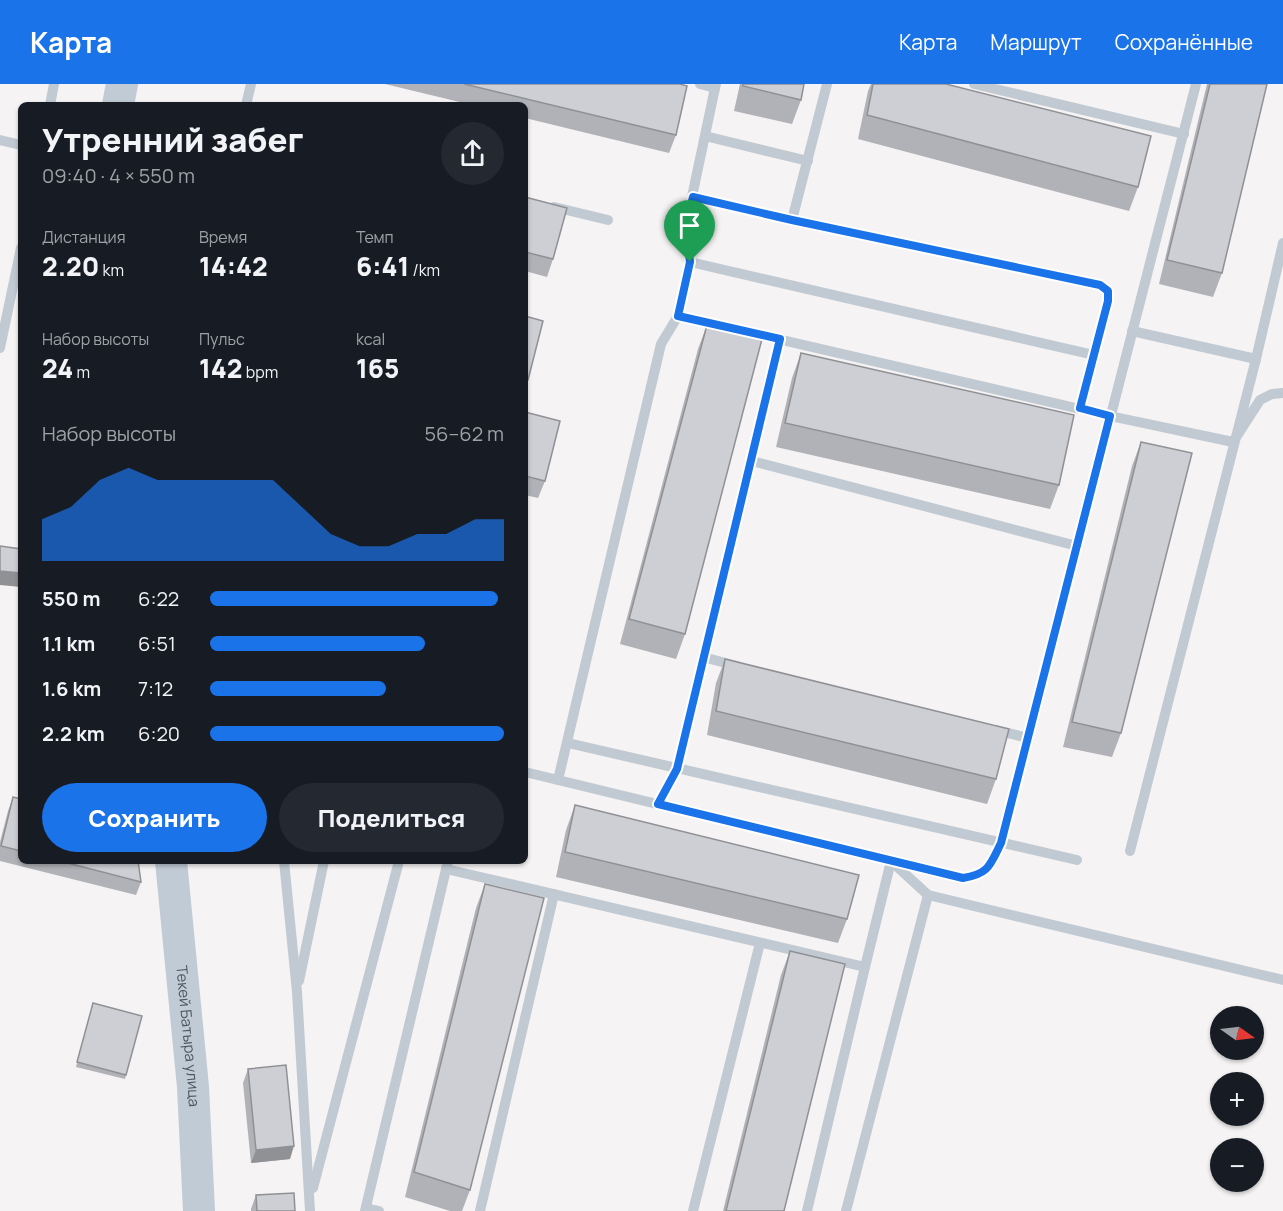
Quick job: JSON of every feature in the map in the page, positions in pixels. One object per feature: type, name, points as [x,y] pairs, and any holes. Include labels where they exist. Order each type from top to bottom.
[{"type":"street","name":"Текей Батыра улица","points":[[171,864],[193,1087],[199,1211]]},
{"type":"lane","points":[[51,102],[54,84]]},
{"type":"lane","points":[[247,102],[251,84]]},
{"type":"lane","points":[[558,780],[662,344],[678,316],[690,262],[686,225],[715,86],[700,84]]},
{"type":"lane","points":[[792,220],[827,84]]},
{"type":"lane","points":[[974,84],[1184,134]]},
{"type":"lane","points":[[528,773],[963,878],[978,876],[990,866],[1001,843],[1196,84]]},
{"type":"lane","points":[[705,136],[808,160]]},
{"type":"lane","points":[[0,140],[18,144]]},
{"type":"lane","points":[[693,197],[1100,285],[1108,291],[1108,301],[1080,408]]},
{"type":"lane","points":[[546,205],[608,220]]},
{"type":"lane","points":[[1130,851],[1233,441],[1256,359],[1283,243]]},
{"type":"lane","points":[[0,348],[18,262]]},
{"type":"lane","points":[[690,262],[1094,355]]},
{"type":"lane","points":[[678,316],[1110,416],[1233,441]]},
{"type":"lane","points":[[1132,331],[1256,359]]},
{"type":"lane","points":[[658,804],[677,769],[780,339]]},
{"type":"lane","points":[[1233,441],[1260,400],[1272,394],[1283,393]]},
{"type":"lane","points":[[752,461],[1077,546]]},
{"type":"lane","points":[[703,657],[750,669]]},
{"type":"lane","points":[[982,727],[1028,738]]},
{"type":"lane","points":[[568,743],[1077,860]]},
{"type":"lane","points":[[891,861],[928,894],[1283,980]]},
{"type":"lane","points":[[807,1211],[891,861]]},
{"type":"lane","points":[[284,864],[297,992],[310,1211]]},
{"type":"lane","points":[[297,992],[323,864]]},
{"type":"lane","points":[[310,1198],[398,864]]},
{"type":"lane","points":[[379,1211],[365,1209],[447,865],[554,894],[865,967]]},
{"type":"lane","points":[[480,1211],[554,894]]},
{"type":"lane","points":[[846,1211],[928,894]]},
{"type":"lane","points":[[693,1211],[760,943]]},
{"type":"building","points":[[464,84],[680,84],[687,86],[676,135]]},
{"type":"building","points":[[743,84],[804,84],[801,100],[743,86]]},
{"type":"building","points":[[873,84],[946,84],[1151,136],[1138,187],[867,115]]},
{"type":"building","points":[[1210,84],[1267,84],[1222,273],[1167,260]]},
{"type":"building","points":[[528,198],[567,208],[553,259],[528,253]]},
{"type":"building","points":[[528,317],[543,321],[528,380]]},
{"type":"building","points":[[707,325],[762,339],[685,634],[629,619]]},
{"type":"building","points":[[801,353],[1074,415],[1059,485],[785,423]]},
{"type":"building","points":[[528,413],[560,421],[545,481],[528,477]]},
{"type":"building","points":[[1141,442],[1192,453],[1121,733],[1072,722]]},
{"type":"building","points":[[0,546],[18,549],[18,573],[0,571]]},
{"type":"building","points":[[725,659],[1009,729],[996,779],[716,711]]},
{"type":"building","points":[[13,797],[18,798],[18,850],[1,846]]},
{"type":"building","points":[[575,805],[859,875],[847,919],[565,852]]},
{"type":"building","points":[[72,864],[138,864],[141,882]]},
{"type":"building","points":[[485,884],[544,898],[470,1190],[414,1172]]},
{"type":"building","points":[[790,951],[845,964],[784,1211],[726,1211]]},
{"type":"building","points":[[93,1003],[142,1016],[126,1075],[77,1062]]},
{"type":"building","points":[[286,1065],[294,1146],[256,1150],[248,1069]]},
{"type":"building","points":[[294,1193],[295,1211],[257,1211],[256,1195]]},
{"type":"route","points":[[693,197],[1100,285],[1108,291],[1108,301],[1080,408],[1110,416],[1001,843],[990,866],[978,876],[963,878],[658,804],[677,769],[780,339],[678,316],[690,262],[686,225],[693,197]]}]
